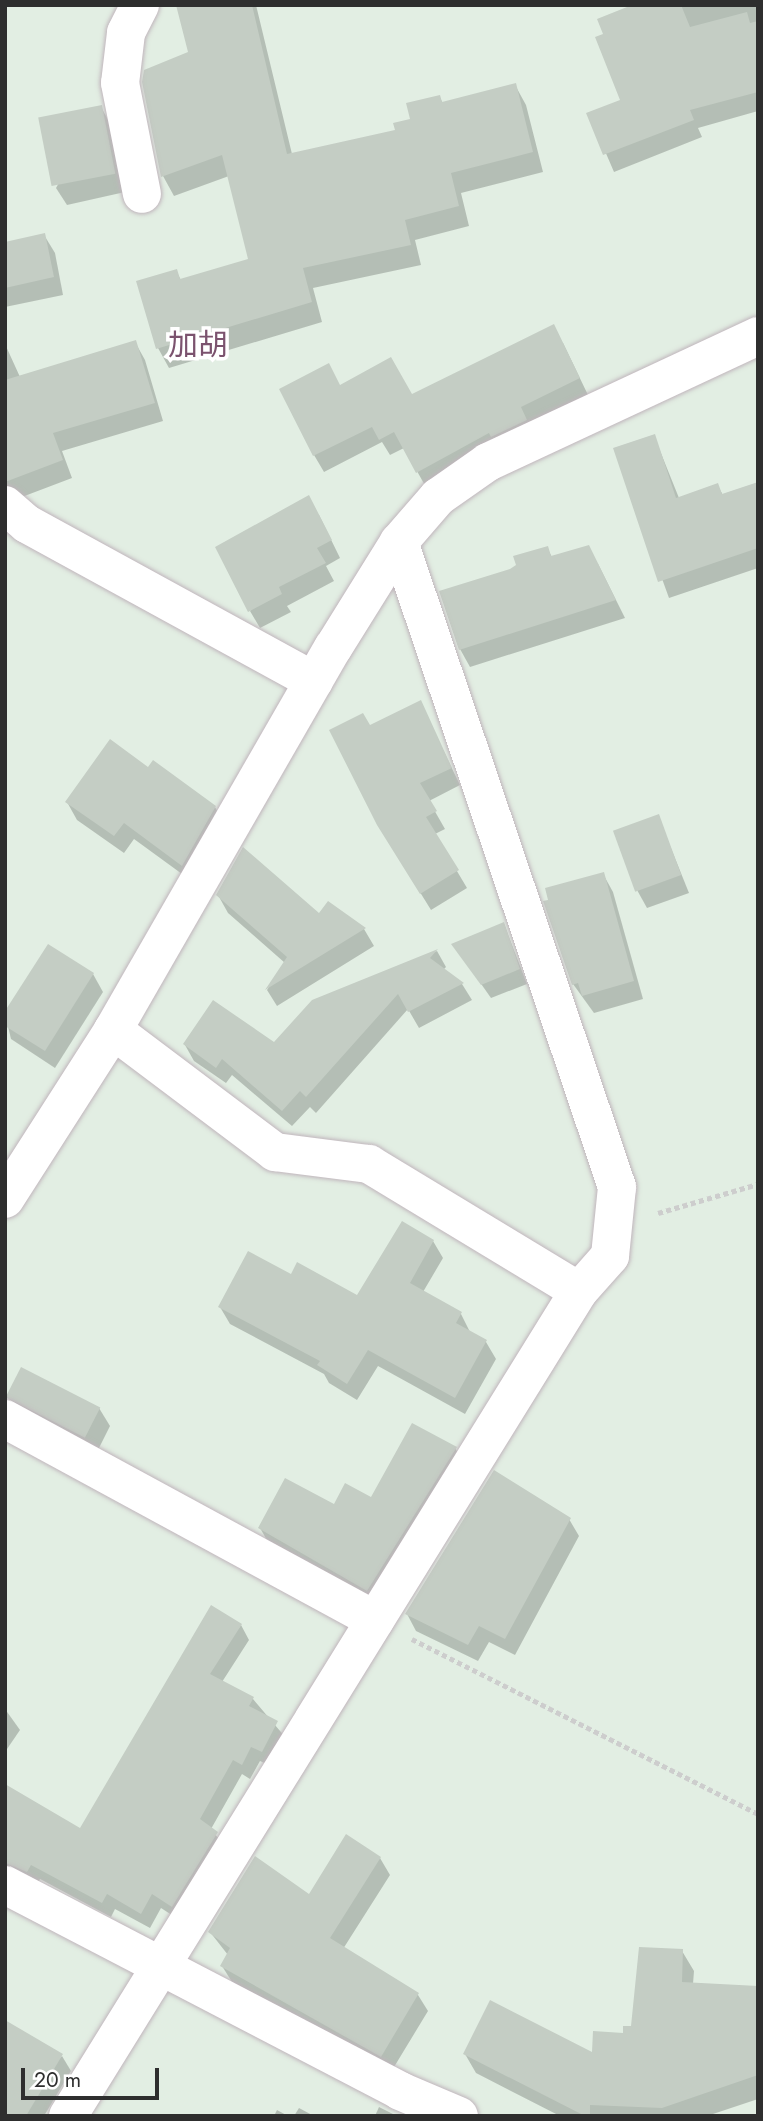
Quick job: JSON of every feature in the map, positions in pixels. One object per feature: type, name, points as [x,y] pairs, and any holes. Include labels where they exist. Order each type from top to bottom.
[{"type":"street","points":[[140,5],[127,33],[120,83],[142,194]]},
{"type":"street","points":[[5,1199],[113,1030],[314,681],[399,542],[438,497],[488,462],[758,336]]},
{"type":"street","points":[[5,505],[27,524],[314,681]]},
{"type":"street","points":[[68,2116],[157,1965],[579,1291],[610,1256],[617,1187],[399,542]]},
{"type":"street","points":[[113,1030],[275,1152],[369,1164],[579,1291]]},
{"type":"street","points":[[5,1419],[375,1620]]},
{"type":"street","points":[[5,1885],[400,2091],[459,2116]]},
{"type":"path","points":[[614,1226],[758,1184]]},
{"type":"path","points":[[375,1620],[758,1814]]},
{"type":"building","points":[[176,5],[252,5],[287,154],[395,130],[393,123],[410,119],[406,103],[440,95],[442,102],[516,83],[533,152],[451,173],[459,206],[405,220],[411,245],[303,268],[312,302],[156,349],[136,281],[177,269],[180,279],[248,259],[222,155],[161,177],[142,82],[144,70],[188,52]]},
{"type":"building","points":[[632,5],[681,5],[690,27],[747,12],[750,23],[758,21],[758,92],[690,110],[694,120],[603,155],[586,113],[620,100],[595,37],[603,34],[597,19]]},
{"type":"building","points":[[102,105],[115,174],[52,186],[38,117]]},
{"type":"building","points":[[45,233],[54,277],[5,288],[5,242]]},
{"type":"building","points":[[554,324],[580,378],[521,407],[527,420],[491,437],[489,433],[416,473],[394,432],[379,440],[372,427],[313,456],[279,389],[329,363],[340,385],[391,357],[412,394]]},
{"type":"building","points":[[136,340],[155,403],[53,433],[63,460],[5,482],[5,380]]},
{"type":"building","points":[[655,434],[676,498],[718,483],[722,494],[758,482],[758,548],[658,582],[613,448]]},
{"type":"building","points":[[309,495],[332,540],[317,548],[326,563],[279,587],[282,594],[248,612],[215,547]]},
{"type":"building","points":[[589,545],[616,600],[459,650],[439,591],[510,569],[516,565],[513,556],[548,546],[551,556]]},
{"type":"building","points":[[421,700],[452,768],[420,783],[437,811],[426,817],[459,870],[420,894],[377,825],[329,730],[363,713],[370,725]]},
{"type":"building","points":[[110,739],[148,767],[153,760],[216,806],[182,866],[124,823],[114,836],[65,802]]},
{"type":"building","points":[[659,814],[681,875],[635,892],[613,831]]},
{"type":"building","points":[[243,847],[319,913],[328,901],[366,928],[265,990],[287,957],[216,895]]},
{"type":"building","points":[[604,872],[634,981],[582,996],[578,983],[572,985],[543,901],[548,900],[545,888]]},
{"type":"building","points":[[504,922],[520,969],[481,985],[451,944]]},
{"type":"building","points":[[48,944],[94,973],[45,1051],[5,1026],[5,1011]]},
{"type":"building","points":[[438,949],[430,958],[464,983],[408,1012],[398,994],[306,1097],[300,1091],[282,1111],[222,1059],[216,1068],[183,1044],[213,1000],[274,1042],[312,1000]]},
{"type":"building","points":[[402,1221],[434,1240],[410,1283],[462,1312],[456,1323],[487,1340],[455,1398],[368,1350],[347,1384],[317,1365],[320,1361],[218,1307],[248,1251],[291,1274],[297,1262],[357,1295]]},
{"type":"building","points":[[21,1367],[100,1407],[85,1438],[6,1397]]},
{"type":"building","points":[[412,1423],[457,1447],[367,1591],[258,1528],[285,1478],[334,1504],[345,1483],[371,1497]]},
{"type":"building","points":[[494,1470],[571,1518],[505,1639],[479,1626],[468,1645],[405,1614]]},
{"type":"building","points":[[211,1605],[242,1624],[210,1674],[254,1697],[249,1706],[278,1721],[262,1752],[251,1747],[242,1765],[233,1760],[200,1819],[218,1832],[172,1907],[152,1894],[141,1914],[107,1894],[102,1903],[31,1865],[27,1872],[5,1863],[5,1784],[80,1828]]},
{"type":"building","points":[[346,1834],[381,1857],[330,1938],[419,1993],[381,2057],[220,1966],[230,1948],[208,1932],[255,1856],[309,1894]]},
{"type":"building","points":[[639,1947],[683,1949],[682,1982],[758,1986],[758,2075],[662,2108],[590,2105],[590,2116],[585,2116],[463,2054],[490,2000],[592,2052],[593,2031],[623,2033],[623,2026],[631,2026]]},
{"type":"building","points":[[5,2020],[63,2054],[26,2116],[5,2116]]},
{"type":"district","name":"加胡","points":[[198,345]]}]
